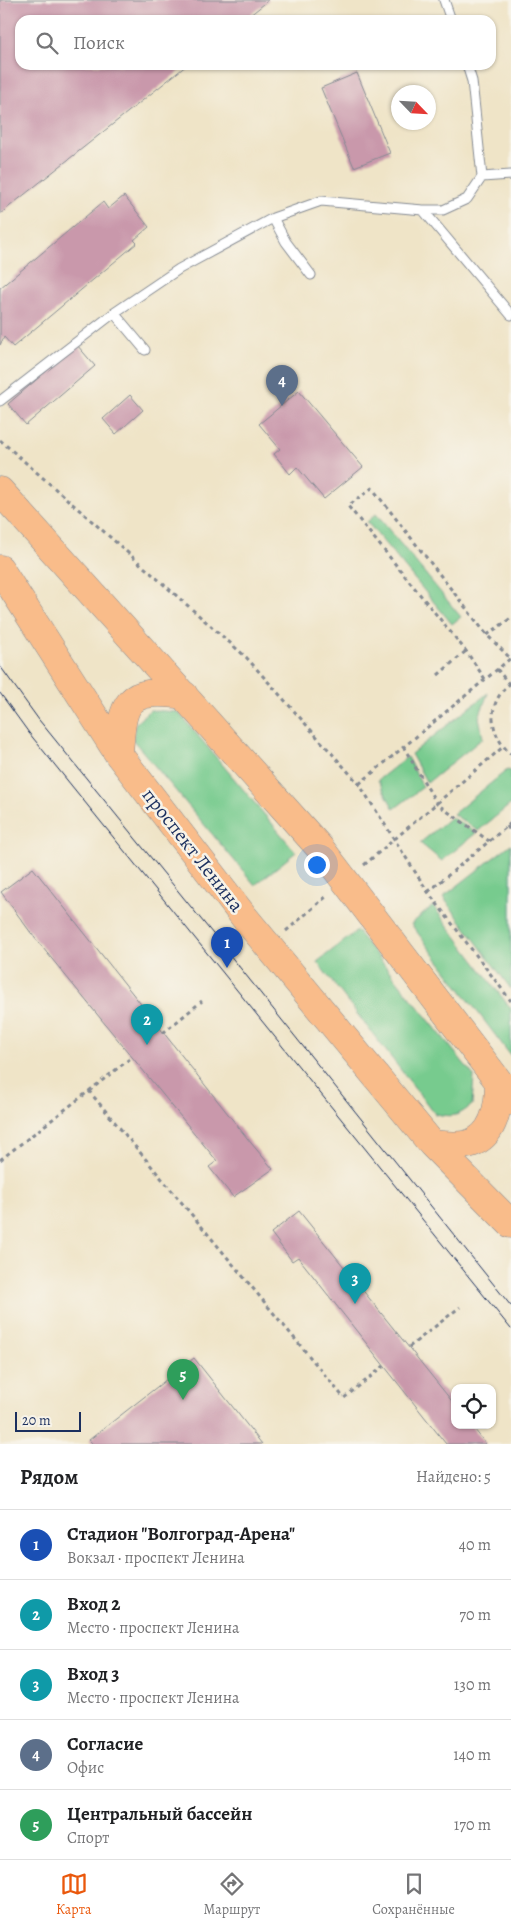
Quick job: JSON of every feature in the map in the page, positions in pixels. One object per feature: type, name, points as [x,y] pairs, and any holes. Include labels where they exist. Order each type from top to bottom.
[{"type":"main road","points":[[0,492],[320,848],[505,1092],[499,1101],[494,1122],[483,1136],[468,1144],[432,1144]]},
{"type":"main road","name":"проспект Ленина","points":[[0,570],[119,756],[268,946],[432,1144],[511,1224]]},
{"type":"main road","points":[[119,756],[120,727],[125,708],[134,697],[150,692],[184,695]]},
{"type":"lane","points":[[444,0],[449,15]]},
{"type":"lane","points":[[0,401],[114,313],[179,269],[273,218],[321,201],[443,210],[467,199],[482,177],[472,81],[469,70]]},
{"type":"lane","points":[[482,177],[511,175]]},
{"type":"lane","points":[[423,210],[511,315]]},
{"type":"lane","points":[[273,218],[286,242],[311,275]]},
{"type":"lane","points":[[114,313],[145,350]]},
{"type":"path","points":[[0,440],[246,657],[360,784],[428,892],[511,1001]]},
{"type":"path","points":[[360,784],[403,746],[485,679],[510,658],[486,635],[372,488],[348,506],[466,652],[485,679]]},
{"type":"path","points":[[486,635],[511,618]]},
{"type":"path","points":[[438,675],[466,652]]},
{"type":"path","points":[[497,669],[510,683],[498,697],[492,715],[494,732],[503,748],[511,754]]},
{"type":"path","points":[[403,746],[437,804],[489,842]]},
{"type":"path","points":[[268,946],[503,748]]},
{"type":"path","points":[[428,892],[511,823]]},
{"type":"path","points":[[507,826],[511,832]]},
{"type":"path","points":[[163,1032],[202,1001]]},
{"type":"path","points":[[0,1160],[132,1057]]},
{"type":"path","points":[[89,1091],[344,1398],[384,1366]]},
{"type":"path","points":[[409,1347],[460,1307]]},
{"type":"green space","points":[[376,514],[461,617],[452,624],[367,522]]},
{"type":"green space","points":[[488,693],[479,717],[483,738],[427,783],[411,754]]},
{"type":"green space","points":[[150,710],[178,712],[296,852],[255,885],[133,740],[135,724]]},
{"type":"green space","points":[[407,757],[423,787],[394,809],[378,780]]},
{"type":"green space","points":[[507,770],[511,771],[511,804],[478,831],[453,814]]},
{"type":"green space","points":[[451,817],[476,833],[442,861],[420,843]]},
{"type":"green space","points":[[511,844],[511,989],[443,897]]},
{"type":"green space","points":[[433,906],[511,1009],[511,1056],[411,924]]},
{"type":"green space","points":[[357,931],[474,1076],[472,1105],[462,1112],[451,1116],[435,1114],[317,962]]},
{"type":"building","points":[[0,0],[269,0],[250,15],[15,15],[15,70],[181,70],[0,214]]},
{"type":"building","points":[[357,73],[390,153],[354,167],[321,88]]},
{"type":"building","points":[[124,196],[149,227],[134,240],[137,243],[13,347],[4,337],[0,345],[0,288],[103,202],[108,209]]},
{"type":"building","points":[[77,345],[95,366],[26,425],[8,404]]},
{"type":"building","points":[[299,391],[363,467],[324,499],[297,467],[290,474],[274,454],[280,449],[259,424]]},
{"type":"building","points":[[130,395],[143,410],[116,434],[103,419]]},
{"type":"building","points":[[33,868],[273,1169],[233,1197],[209,1167],[217,1161],[34,937],[1,892]]},
{"type":"building","points":[[299,1211],[451,1400],[451,1429],[474,1429],[486,1444],[446,1444],[298,1257],[292,1261],[271,1233]]},
{"type":"building","points":[[194,1358],[262,1444],[93,1444],[89,1440]]},
{"type":"tram line","points":[[0,666],[39,720],[511,1306]]},
{"type":"tram line","points":[[0,693],[29,733],[511,1329]]},
{"type":"place","name":"Согласие","points":[[282,406]]},
{"type":"place","name":"Стадион \"Волгоград-Арена\"","points":[[227,968]]},
{"type":"place","name":"Вход 2","points":[[147,1045]]},
{"type":"place","name":"Вход 3","points":[[355,1304]]},
{"type":"place","name":"Центральный бассейн","points":[[183,1400]]}]
